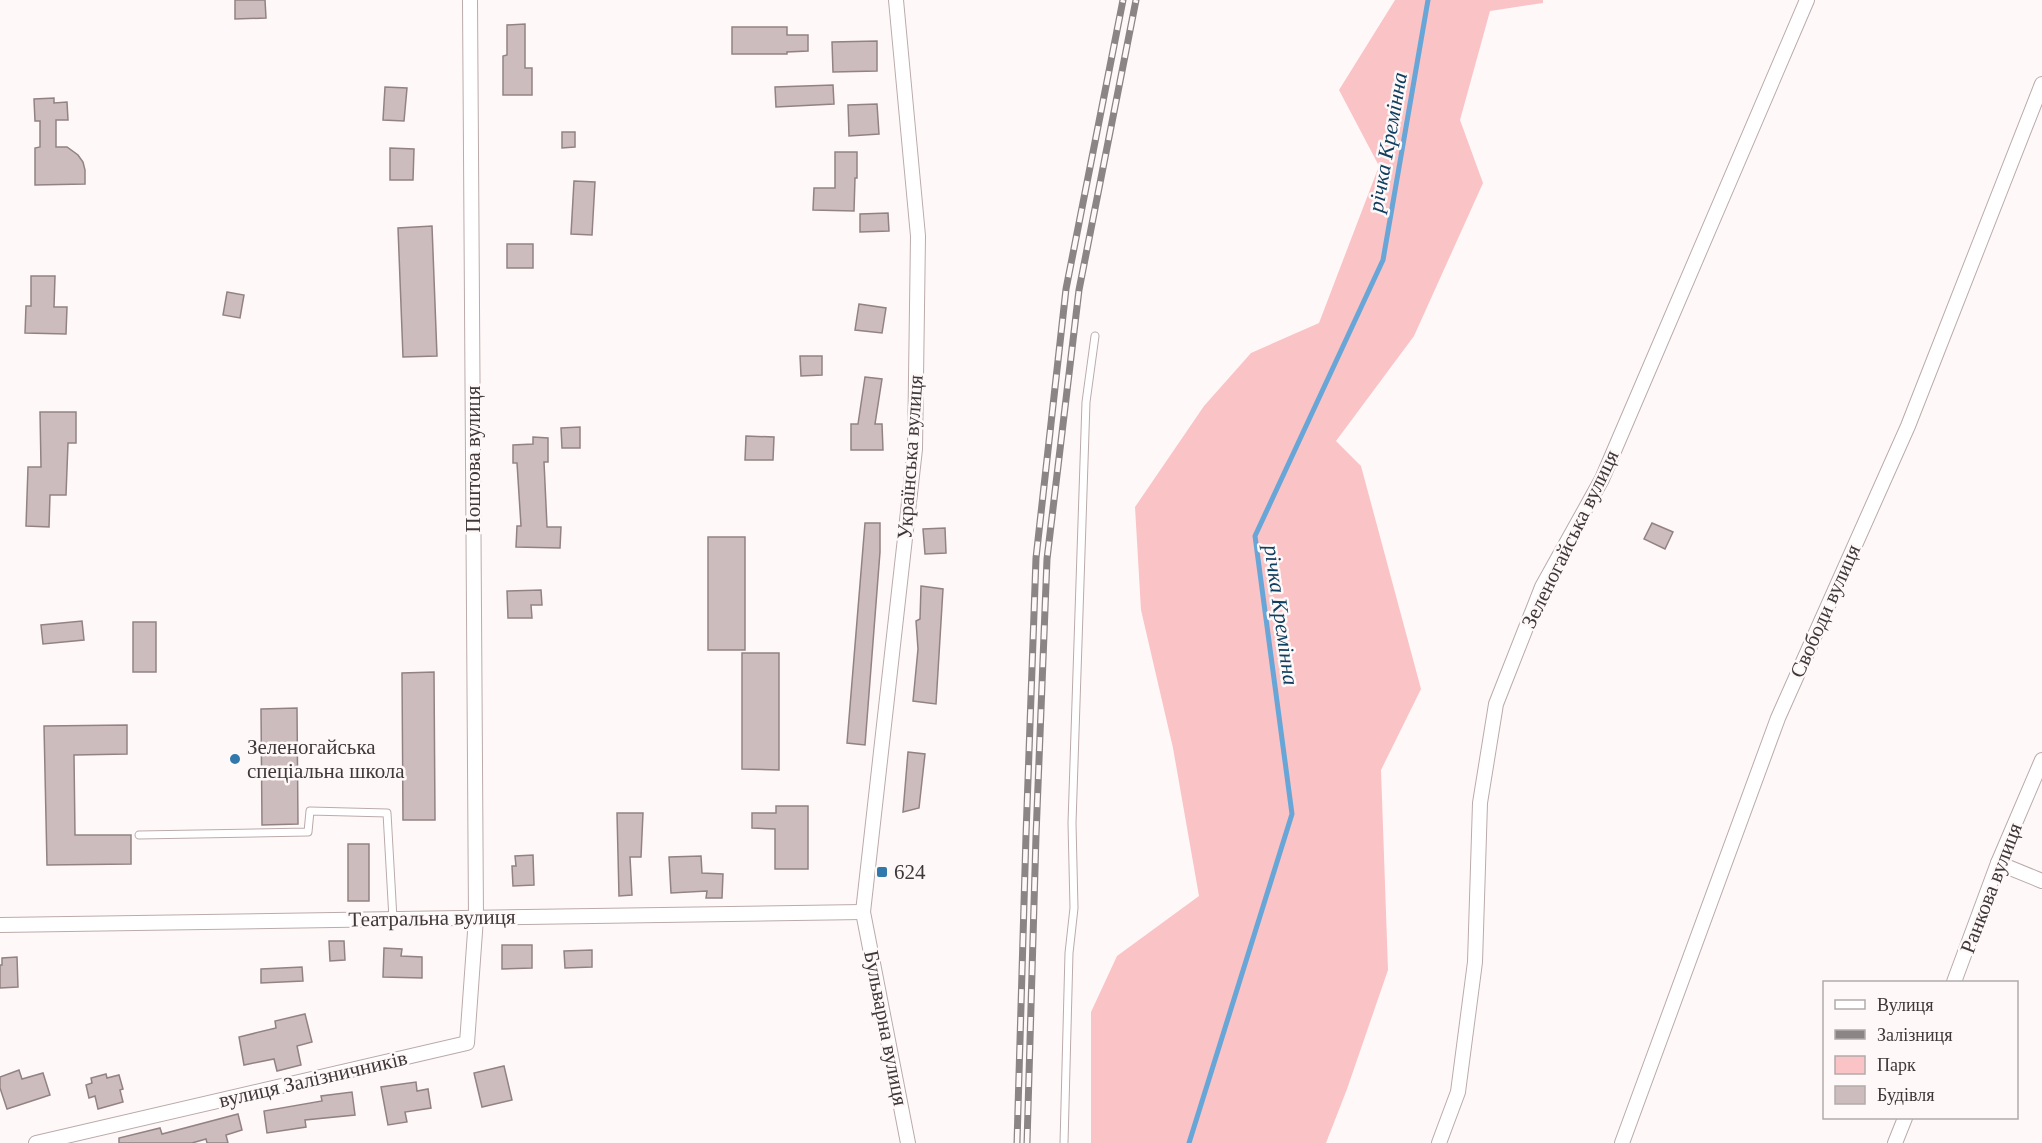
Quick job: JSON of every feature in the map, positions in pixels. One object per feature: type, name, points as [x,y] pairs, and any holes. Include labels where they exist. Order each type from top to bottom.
[{"type":"street","name":"Поштова вулиця","points":[[470,0],[476,918]]},
{"type":"street","name":"Українська вулиця","points":[[863,912],[915,449],[918,236],[896,0]]},
{"type":"street","name":"Зеленогайська вулиця","points":[[1439,1143],[1458,1092],[1473,974],[1480,803],[1496,704],[1542,587],[1602,479],[1807,0]]},
{"type":"street","name":"Свободи вулиця","points":[[1622,1143],[1778,718],[1908,426],[2042,84]]},
{"type":"street","name":"Ранкова вулиця","points":[[1954,981],[1998,863],[2042,760]]},
{"type":"street","points":[[1998,863],[2042,881]]},
{"type":"street","name":"Театральна вулиця","points":[[0,925],[863,912]]},
{"type":"street","name":"Бульварна вулиця","points":[[863,912],[908,1143]]},
{"type":"street","name":"вулиця Залізничників","points":[[36,1143],[467,1043],[476,918]]},
{"type":"street","points":[[1895,1143],[1905,1119]]},
{"type":"lane","points":[[1064,1143],[1069,953],[1074,908],[1072,823],[1086,402],[1095,336]]},
{"type":"lane","points":[[139,834],[308,832],[310,811],[387,813],[393,919]]},
{"type":"green space","points":[[1395,0],[1543,0],[1543,3],[1490,11],[1460,120],[1483,183],[1414,336],[1336,441],[1361,466],[1421,689],[1381,770],[1388,970],[1326,1143],[1091,1143],[1091,1012],[1117,956],[1199,896],[1173,748],[1141,610],[1135,507],[1204,406],[1251,353],[1319,323],[1379,166],[1339,90]]},
{"type":"building","points":[[235,0],[265,0],[266,18],[235,19]]},
{"type":"building","points":[[525,24],[525,68],[532,68],[532,95],[503,95],[503,56],[507,55],[507,25]]},
{"type":"building","points":[[732,27],[787,27],[787,35],[808,35],[808,51],[787,52],[787,54],[732,54]]},
{"type":"building","points":[[877,41],[877,71],[833,72],[832,42]]},
{"type":"building","points":[[833,85],[834,104],[776,107],[775,87]]},
{"type":"building","points":[[385,87],[407,88],[404,121],[383,120]]},
{"type":"building","points":[[54,98],[54,103],[67,102],[68,120],[56,120],[56,147],[67,147],[78,155],[85,170],[85,184],[35,185],[35,148],[40,147],[40,121],[35,121],[34,99]]},
{"type":"building","points":[[877,104],[879,134],[849,136],[848,105]]},
{"type":"building","points":[[562,132],[575,132],[575,147],[562,148]]},
{"type":"building","points":[[390,148],[414,149],[413,180],[390,180]]},
{"type":"building","points":[[835,152],[857,152],[854,211],[813,210],[814,188],[835,188]]},
{"type":"building","points":[[574,181],[595,182],[592,235],[571,234]]},
{"type":"building","points":[[888,213],[889,231],[860,232],[860,214]]},
{"type":"building","points":[[432,226],[437,356],[403,357],[398,228]]},
{"type":"building","points":[[507,244],[533,244],[533,268],[507,268]]},
{"type":"building","points":[[31,276],[55,276],[54,307],[67,307],[66,334],[25,333],[26,306],[31,306]]},
{"type":"building","points":[[227,292],[244,295],[240,318],[223,315]]},
{"type":"building","points":[[859,304],[886,308],[882,333],[855,330]]},
{"type":"building","points":[[800,356],[822,356],[822,375],[801,376]]},
{"type":"building","points":[[865,377],[882,379],[875,424],[882,424],[883,450],[851,450],[851,424],[858,424]]},
{"type":"building","points":[[40,412],[76,412],[76,443],[68,443],[66,495],[50,495],[49,527],[26,526],[28,467],[41,467]]},
{"type":"building","points":[[580,427],[580,448],[562,448],[561,428]]},
{"type":"building","points":[[746,436],[774,437],[773,460],[745,460]]},
{"type":"building","points":[[533,437],[548,438],[548,462],[544,462],[547,527],[561,527],[560,548],[516,547],[517,526],[521,526],[517,463],[513,463],[513,445],[533,444]]},
{"type":"building","points":[[865,523],[880,523],[880,552],[865,745],[847,743]]},
{"type":"building","points":[[1652,523],[1673,532],[1665,549],[1644,539]]},
{"type":"building","points":[[945,528],[946,553],[925,554],[923,529]]},
{"type":"building","points":[[708,537],[745,537],[745,650],[708,650]]},
{"type":"building","points":[[921,586],[943,589],[936,704],[913,701],[918,649],[916,621],[920,619]]},
{"type":"building","points":[[541,590],[542,605],[531,605],[532,618],[508,618],[507,591]]},
{"type":"building","points":[[82,621],[84,640],[43,644],[41,625]]},
{"type":"building","points":[[133,622],[156,622],[156,672],[133,672]]},
{"type":"building","points":[[742,653],[779,653],[779,770],[742,769]]},
{"type":"building","points":[[434,672],[435,820],[403,820],[402,673]]},
{"type":"building","points":[[297,708],[298,824],[262,825],[261,709]]},
{"type":"building","points":[[127,725],[127,754],[74,755],[75,835],[131,835],[131,864],[47,865],[44,726]]},
{"type":"building","points":[[908,752],[925,754],[919,808],[903,812]]},
{"type":"building","points":[[776,806],[808,806],[808,869],[775,869],[775,829],[752,828],[752,813],[776,813]]},
{"type":"building","points":[[617,813],[643,813],[641,857],[630,857],[632,895],[619,896]]},
{"type":"building","points":[[348,844],[369,844],[369,901],[348,901]]},
{"type":"building","points":[[533,855],[534,885],[513,886],[512,866],[516,866],[515,856]]},
{"type":"building","points":[[701,856],[702,873],[723,874],[722,898],[706,898],[707,891],[671,893],[669,857]]},
{"type":"building","points":[[329,941],[344,941],[345,960],[330,961]]},
{"type":"building","points":[[502,945],[532,945],[532,968],[502,969]]},
{"type":"building","points":[[384,948],[402,949],[401,956],[422,957],[422,978],[383,977]]},
{"type":"building","points":[[592,950],[592,967],[565,968],[564,951]]},
{"type":"building","points":[[17,957],[18,987],[0,988],[2,958]]},
{"type":"building","points":[[302,967],[303,981],[261,983],[261,969]]},
{"type":"building","points":[[305,1014],[312,1042],[297,1046],[301,1065],[277,1071],[274,1059],[244,1065],[239,1037],[276,1028],[275,1021]]},
{"type":"building","points":[[504,1066],[512,1100],[482,1107],[474,1073]]},
{"type":"building","points":[[19,1070],[22,1079],[43,1073],[50,1095],[7,1109],[0,1088],[0,1077]]},
{"type":"building","points":[[106,1074],[107,1078],[119,1075],[123,1089],[120,1090],[123,1102],[98,1109],[95,1096],[89,1098],[86,1085],[92,1083],[91,1078]]},
{"type":"building","points":[[416,1082],[417,1091],[428,1089],[431,1108],[405,1112],[407,1122],[388,1125],[381,1087]]},
{"type":"building","points":[[352,1092],[355,1115],[305,1120],[306,1127],[267,1133],[264,1111],[322,1101],[321,1096]]},
{"type":"building","points":[[238,1114],[242,1130],[226,1135],[228,1143],[207,1143],[206,1139],[192,1143],[119,1143],[119,1138],[160,1128],[162,1134]]},
{"type":"waterway","name":"річка Кремінна","points":[[1189,1143],[1292,814],[1255,536],[1383,260],[1428,0]]},
{"type":"railway","points":[[1017,1143],[1036,558],[1066,289],[1123,0]]},
{"type":"railway","points":[[1027,1143],[1047,559],[1079,290],[1136,0]]},
{"type":"place","name":"Зеленогайська спеціальна школа","points":[[235,759]]},
{"type":"place","name":"624","points":[[882,872]]}]
